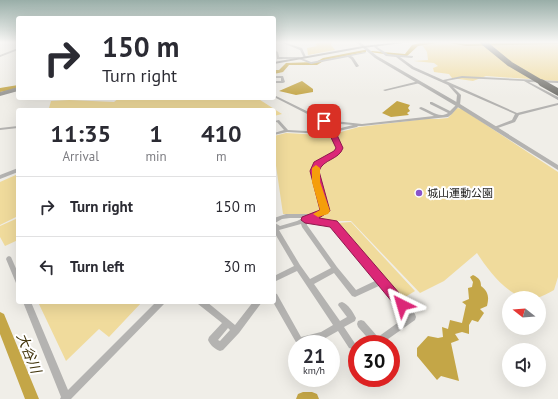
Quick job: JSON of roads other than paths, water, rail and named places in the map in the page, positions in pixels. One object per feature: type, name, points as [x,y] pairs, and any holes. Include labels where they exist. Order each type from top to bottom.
[{"type":"highway","points":[[506,61],[558,92]]},
{"type":"main road","points":[[276,63],[286,61]]},
{"type":"main road","points":[[0,94],[16,90]]},
{"type":"street","points":[[307,61],[311,62],[322,61]]},
{"type":"street","points":[[354,61],[357,66]]},
{"type":"street","points":[[403,61],[413,68],[517,114],[558,104]]},
{"type":"street","points":[[385,62],[458,105],[558,168]]},
{"type":"street","points":[[276,77],[282,77],[284,82],[276,82]]},
{"type":"street","points":[[444,81],[462,77],[558,82]]},
{"type":"street","points":[[524,80],[558,99]]},
{"type":"street","points":[[276,134],[287,131],[332,132],[359,125],[447,116],[458,105],[459,95],[444,81]]},
{"type":"street","points":[[385,90],[419,82]]},
{"type":"street","points":[[276,97],[324,121],[329,126],[339,148],[338,152],[319,162],[314,171],[325,211],[279,228],[276,227]]},
{"type":"street","points":[[431,103],[451,113]]},
{"type":"street","points":[[422,108],[439,118]]},
{"type":"street","points":[[495,128],[514,121],[517,114]]},
{"type":"street","points":[[276,122],[278,121],[287,131]]},
{"type":"street","points":[[324,121],[359,125]]},
{"type":"street","points":[[0,129],[16,127]]},
{"type":"street","points":[[0,177],[16,171]]},
{"type":"street","points":[[276,219],[284,217],[308,218],[333,224],[412,317],[377,342],[361,324]]},
{"type":"street","points":[[308,218],[304,225],[335,269],[355,294],[382,281]]},
{"type":"street","points":[[276,229],[298,267],[348,339]]},
{"type":"street","points":[[9,259],[16,276]]},
{"type":"street","points":[[276,278],[298,267]]},
{"type":"street","points":[[309,283],[335,269]]},
{"type":"street","points":[[276,300],[299,341],[322,336],[352,318],[342,305]]},
{"type":"street","points":[[28,304],[66,398],[159,304]]},
{"type":"street","points":[[203,304],[236,330]]},
{"type":"street","points":[[227,323],[212,340],[220,346],[236,330],[256,304]]},
{"type":"waterway","points":[[276,72],[281,71],[288,64],[317,63],[321,61]]},
{"type":"waterway","points":[[0,90],[16,87]]},
{"type":"waterway","name":"大谷川","points":[[0,318],[32,399]]},
{"type":"waterway","name":"大谷川","points":[[303,399],[312,399]]},
{"type":"place","name":"城山運動公園","points":[[419,193]]}]
